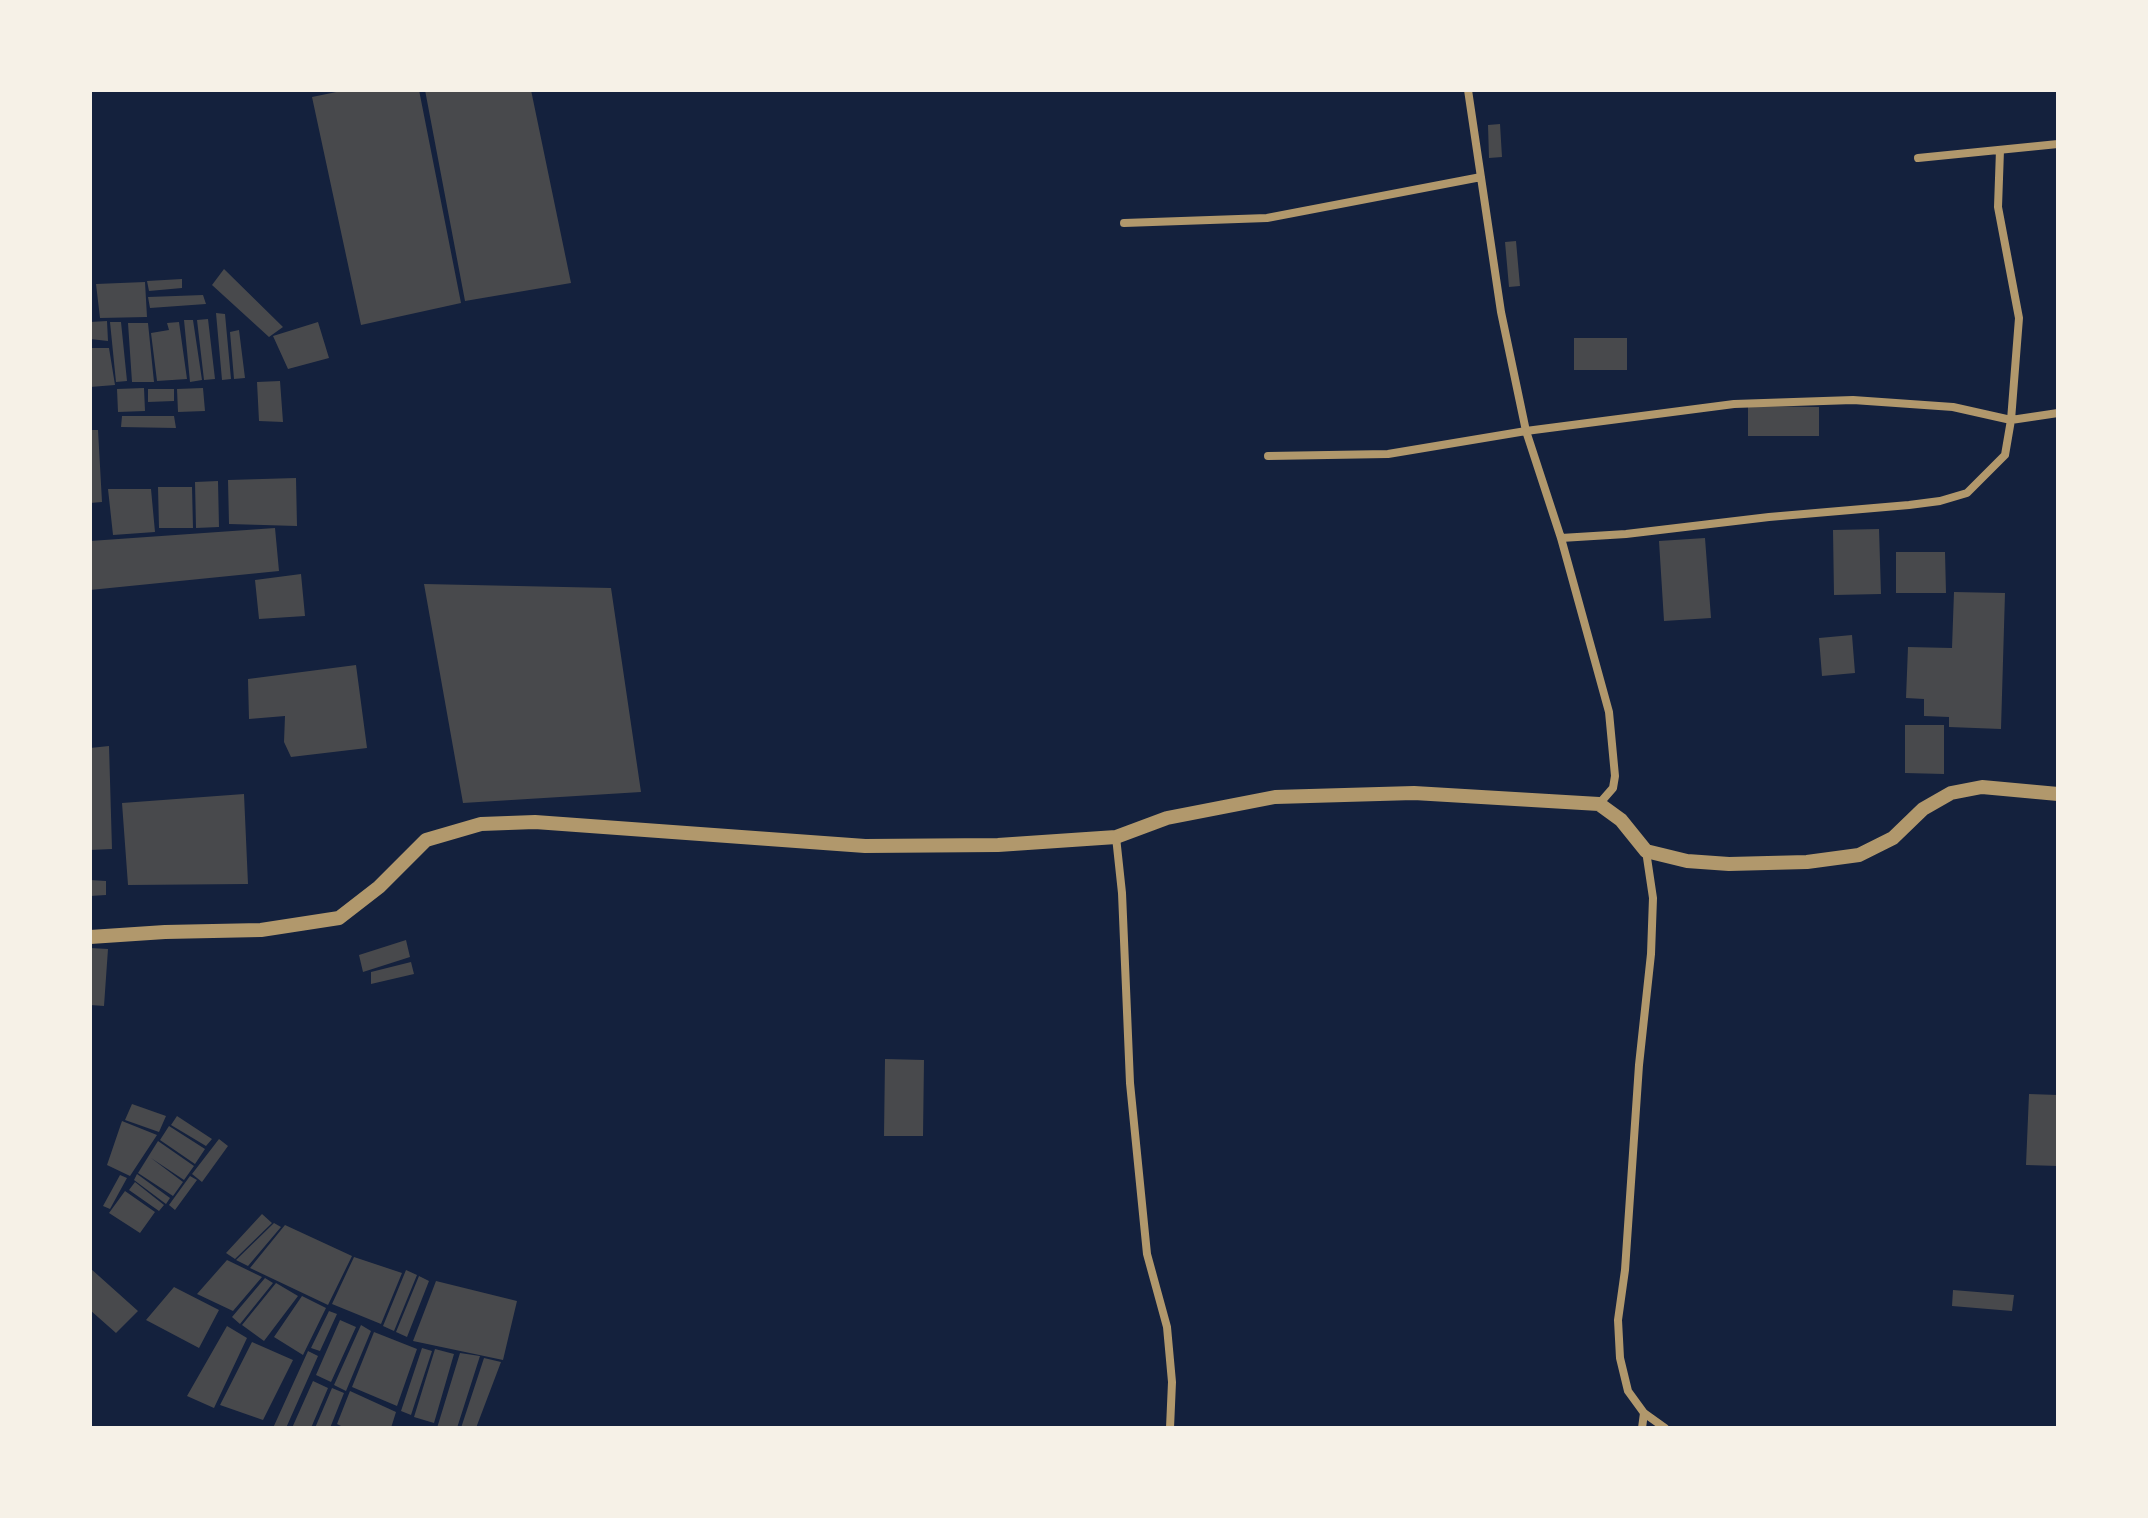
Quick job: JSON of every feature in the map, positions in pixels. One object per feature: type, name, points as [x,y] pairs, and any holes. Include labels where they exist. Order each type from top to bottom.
[{"type":"street","points":[[1468,90],[1501,312],[1526,431],[1561,538],[1609,712],[1615,776],[1613,788],[1599,804]]},
{"type":"street","points":[[1918,158],[2058,144]]},
{"type":"street","points":[[1561,538],[1940,501],[1967,493],[2005,455],[2011,420],[2019,318],[1998,207],[2000,150]]},
{"type":"street","points":[[1124,223],[1267,218],[1481,177]]},
{"type":"street","points":[[1268,456],[1388,454],[1526,431],[1734,404],[1853,400],[1953,407],[2011,420],[2058,413]]},
{"type":"street","points":[[1646,851],[1687,861],[1729,864],[1807,862],[1859,855],[1893,838],[1923,809],[1951,793],[1982,787],[2058,794]]},
{"type":"street","points":[[90,937],[261,930],[339,918],[379,887],[426,840],[481,824],[535,822],[865,846],[998,845],[1116,837],[1167,818],[1275,797],[1414,793],[1599,804],[1621,820],[1646,851],[1653,898],[1625,1270],[1618,1320],[1620,1358],[1628,1391],[1644,1413],[1665,1428]]},
{"type":"street","points":[[1116,837],[1122,893],[1130,1083],[1147,1254],[1167,1327],[1172,1382],[1170,1428]]},
{"type":"street","points":[[1642,1428],[1644,1413]]},
{"type":"building","points":[[346,90],[419,90],[461,303],[361,325],[312,97]]},
{"type":"building","points":[[425,90],[531,90],[571,283],[465,301]]},
{"type":"building","points":[[1500,124],[1502,157],[1489,158],[1488,125]]},
{"type":"building","points":[[1516,241],[1520,286],[1509,287],[1505,242]]},
{"type":"building","points":[[224,269],[283,327],[269,337],[212,285]]},
{"type":"building","points":[[182,279],[182,288],[149,291],[147,281]]},
{"type":"building","points":[[145,282],[147,317],[100,318],[96,284]]},
{"type":"building","points":[[203,295],[206,304],[150,308],[148,297]]},
{"type":"building","points":[[216,313],[225,314],[231,379],[222,380]]},
{"type":"building","points":[[208,319],[215,379],[204,380],[197,320]]},
{"type":"building","points":[[184,320],[193,320],[202,380],[190,382]]},
{"type":"building","points":[[107,321],[108,341],[90,339],[90,322]]},
{"type":"building","points":[[110,322],[121,322],[127,381],[116,382]]},
{"type":"building","points":[[179,322],[187,379],[157,381],[151,333],[169,330],[167,323]]},
{"type":"building","points":[[318,322],[329,358],[288,369],[273,336]]},
{"type":"building","points":[[128,323],[148,323],[154,382],[132,382]]},
{"type":"building","points":[[239,330],[245,378],[234,379],[230,332]]},
{"type":"building","points":[[1574,338],[1627,338],[1627,370],[1574,370]]},
{"type":"building","points":[[90,348],[109,348],[115,385],[90,387]]},
{"type":"building","points":[[280,381],[283,422],[259,421],[257,382]]},
{"type":"building","points":[[144,388],[145,411],[118,412],[117,389]]},
{"type":"building","points":[[203,388],[205,411],[178,412],[177,389]]},
{"type":"building","points":[[148,389],[174,389],[174,401],[148,402]]},
{"type":"building","points":[[1748,406],[1819,407],[1819,436],[1748,436]]},
{"type":"building","points":[[122,416],[174,416],[176,428],[121,427]]},
{"type":"building","points":[[90,430],[98,430],[102,502],[90,503]]},
{"type":"building","points":[[296,478],[297,526],[229,524],[228,480]]},
{"type":"building","points":[[218,481],[219,527],[196,528],[195,482]]},
{"type":"building","points":[[158,487],[192,487],[193,528],[159,528]]},
{"type":"building","points":[[108,489],[151,489],[155,532],[113,535]]},
{"type":"building","points":[[275,528],[279,571],[90,590],[90,541]]},
{"type":"building","points":[[1879,529],[1881,594],[1834,595],[1833,530]]},
{"type":"building","points":[[1705,538],[1711,618],[1664,621],[1659,541]]},
{"type":"building","points":[[1896,552],[1945,552],[1946,593],[1896,593]]},
{"type":"building","points":[[301,574],[305,616],[259,619],[255,580]]},
{"type":"building","points":[[424,584],[611,588],[641,792],[463,803]]},
{"type":"building","points":[[1954,592],[2005,593],[2001,729],[1949,727],[1949,717],[1924,716],[1924,699],[1906,698],[1908,647],[1952,648]]},
{"type":"building","points":[[1852,635],[1855,673],[1822,676],[1819,638]]},
{"type":"building","points":[[356,665],[367,748],[291,757],[284,742],[285,716],[249,719],[248,679]]},
{"type":"building","points":[[1905,725],[1944,725],[1944,774],[1905,773]]},
{"type":"building","points":[[109,746],[112,849],[90,850],[90,748]]},
{"type":"building","points":[[244,794],[248,884],[128,885],[122,803]]},
{"type":"building","points":[[90,880],[106,881],[106,895],[90,896]]},
{"type":"building","points":[[406,940],[410,957],[363,972],[359,955]]},
{"type":"building","points":[[90,948],[108,949],[104,1006],[90,1005]]},
{"type":"building","points":[[411,962],[414,974],[371,984],[371,972]]},
{"type":"building","points":[[885,1059],[924,1060],[923,1136],[884,1136]]},
{"type":"building","points":[[2029,1094],[2058,1095],[2058,1166],[2026,1165]]},
{"type":"building","points":[[132,1104],[166,1116],[159,1132],[125,1120]]},
{"type":"building","points":[[177,1116],[212,1139],[206,1146],[171,1125]]},
{"type":"building","points":[[122,1121],[157,1135],[130,1176],[107,1165]]},
{"type":"building","points":[[169,1126],[205,1149],[195,1164],[160,1140]]},
{"type":"building","points":[[219,1139],[228,1146],[202,1182],[192,1174]]},
{"type":"building","points":[[158,1141],[194,1166],[184,1180],[151,1158],[183,1182],[173,1196],[138,1173]]},
{"type":"building","points":[[137,1174],[170,1198],[166,1204],[134,1180]]},
{"type":"building","points":[[120,1175],[127,1178],[110,1209],[103,1206]]},
{"type":"building","points":[[190,1176],[197,1180],[175,1210],[169,1205]]},
{"type":"building","points":[[135,1182],[164,1205],[159,1211],[129,1190]]},
{"type":"building","points":[[125,1191],[155,1212],[140,1233],[109,1213]]},
{"type":"building","points":[[262,1214],[272,1223],[235,1259],[226,1253]]},
{"type":"building","points":[[274,1223],[281,1227],[248,1266],[236,1260]]},
{"type":"building","points":[[285,1225],[352,1256],[328,1305],[250,1268]]},
{"type":"building","points":[[354,1257],[402,1273],[381,1324],[332,1304]]},
{"type":"building","points":[[227,1260],[262,1277],[233,1311],[197,1294]]},
{"type":"building","points":[[90,1268],[138,1311],[116,1333],[90,1310]]},
{"type":"building","points":[[406,1270],[417,1275],[394,1331],[383,1326]]},
{"type":"building","points":[[419,1276],[429,1281],[407,1337],[396,1332]]},
{"type":"building","points":[[265,1278],[273,1283],[240,1324],[232,1317]]},
{"type":"building","points":[[436,1281],[517,1301],[503,1360],[413,1341]]},
{"type":"building","points":[[276,1283],[298,1296],[264,1341],[242,1325]]},
{"type":"building","points":[[174,1287],[219,1310],[199,1348],[146,1320]]},
{"type":"building","points":[[1953,1290],[2014,1295],[2012,1311],[1952,1306]]},
{"type":"building","points":[[302,1296],[326,1308],[303,1355],[274,1337]]},
{"type":"building","points":[[329,1311],[337,1314],[320,1351],[311,1348]]},
{"type":"building","points":[[340,1320],[356,1327],[331,1382],[316,1375]]},
{"type":"building","points":[[361,1325],[371,1331],[346,1391],[334,1385]]},
{"type":"building","points":[[227,1326],[247,1338],[214,1408],[187,1396]]},
{"type":"building","points":[[374,1332],[417,1349],[397,1406],[352,1387]]},
{"type":"building","points":[[252,1342],[293,1360],[263,1420],[220,1405]]},
{"type":"building","points":[[422,1348],[432,1351],[411,1415],[401,1411]]},
{"type":"building","points":[[435,1349],[454,1354],[434,1423],[414,1417]]},
{"type":"building","points":[[308,1351],[318,1356],[286,1428],[273,1428]]},
{"type":"building","points":[[460,1353],[480,1356],[457,1428],[437,1428]]},
{"type":"building","points":[[484,1358],[501,1362],[476,1428],[461,1428]]},
{"type":"building","points":[[313,1381],[328,1388],[311,1428],[292,1428]]},
{"type":"building","points":[[332,1388],[344,1393],[330,1428],[315,1428]]},
{"type":"building","points":[[350,1391],[396,1412],[391,1428],[345,1428],[337,1424]]}]
